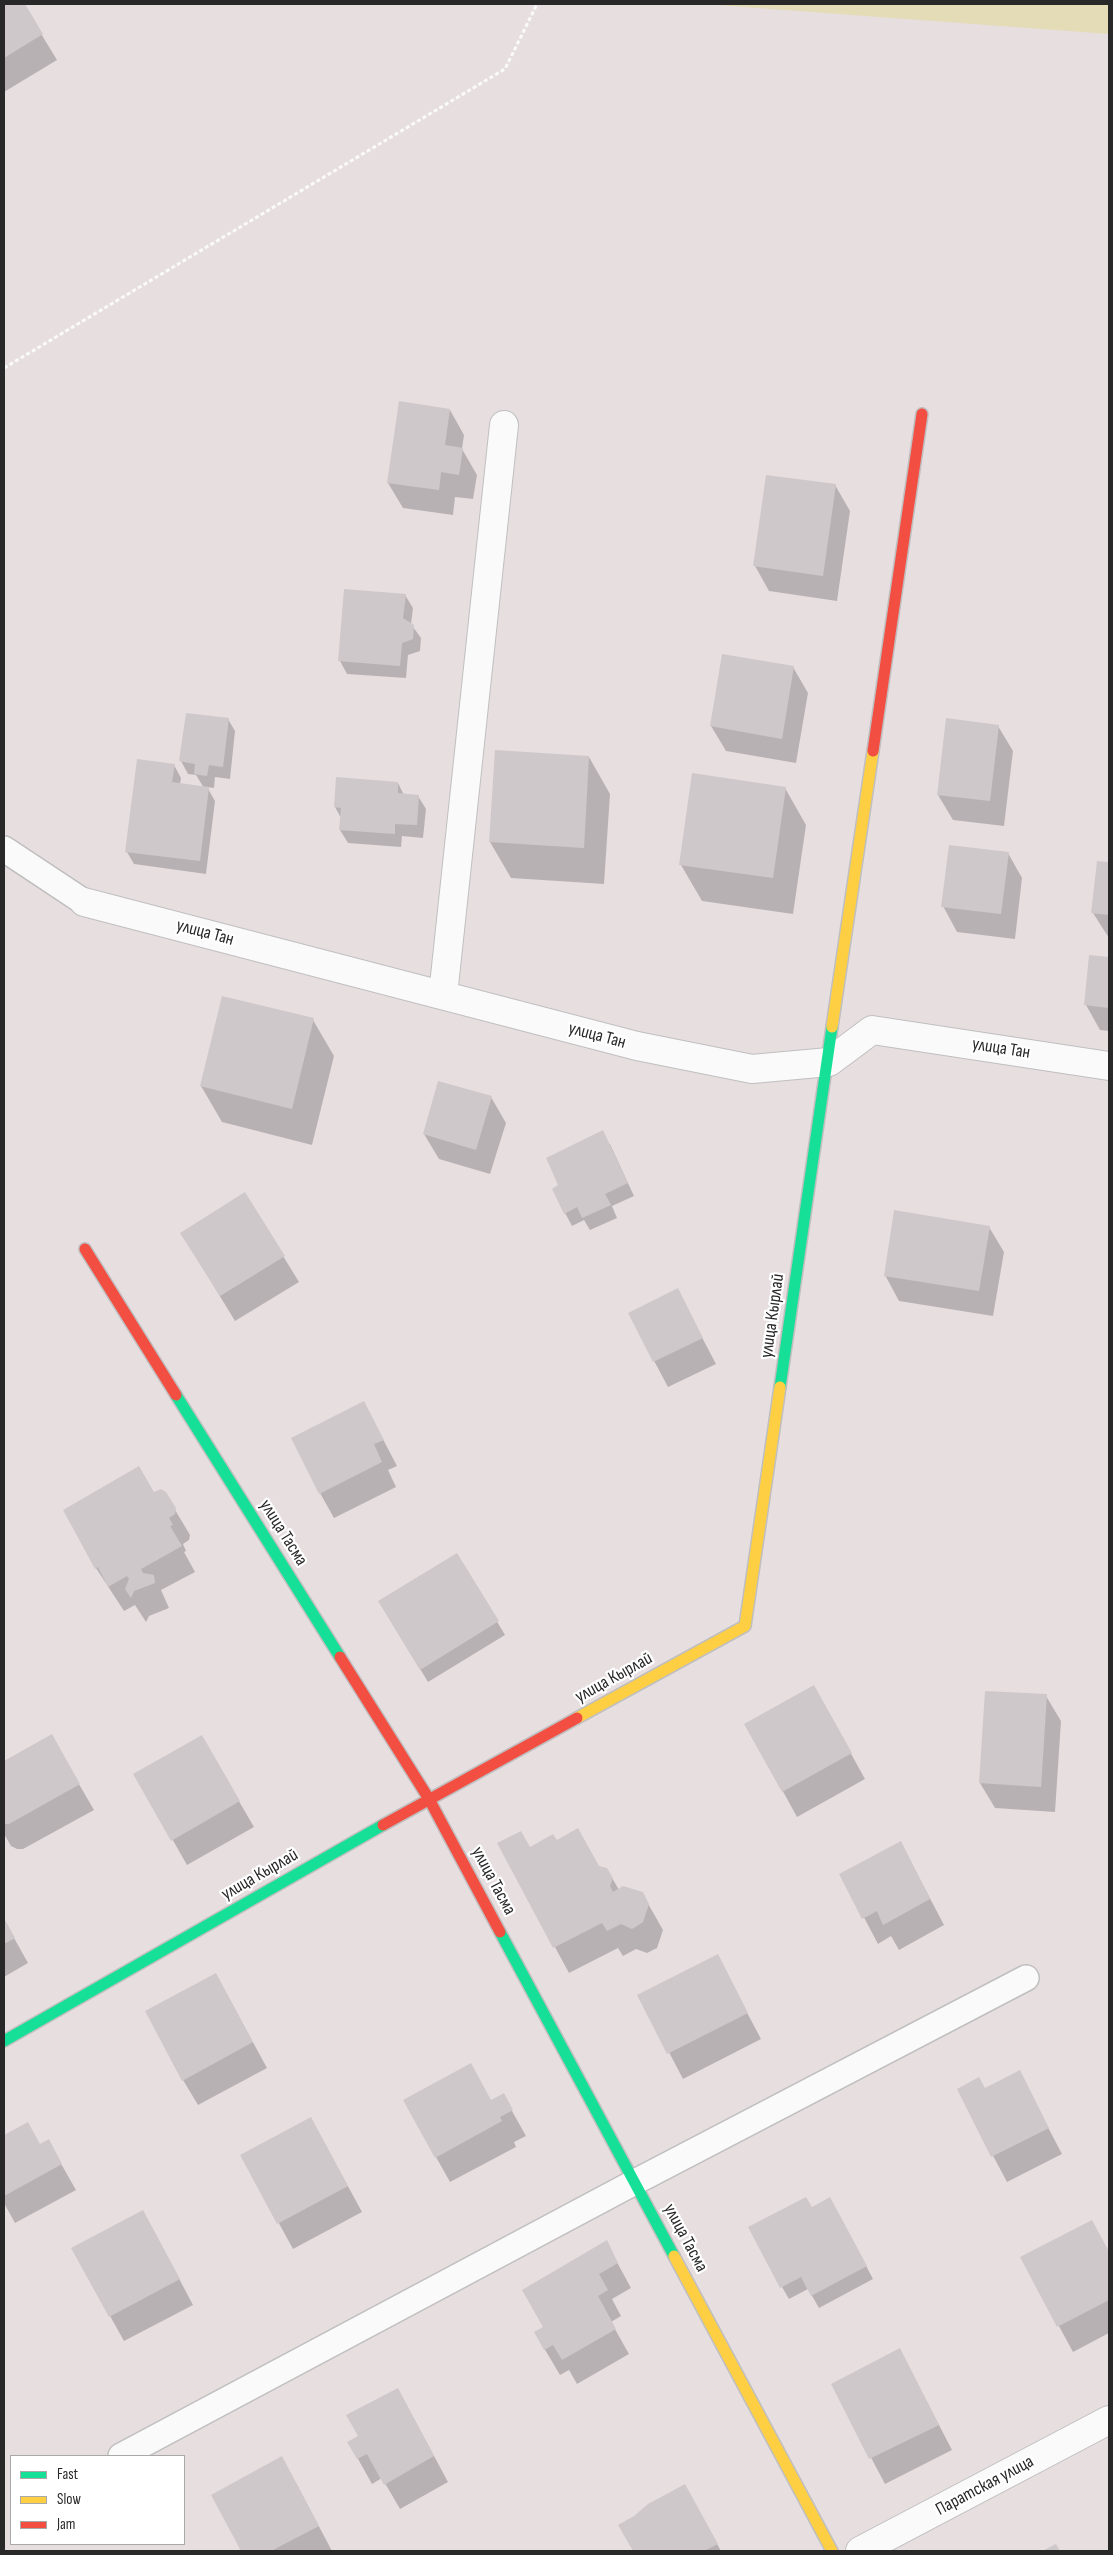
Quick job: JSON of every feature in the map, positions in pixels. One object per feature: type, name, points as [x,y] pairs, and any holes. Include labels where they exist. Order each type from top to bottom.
[{"type":"street","points":[[829,1062],[922,414]]},
{"type":"street","points":[[443,995],[504,425]]},
{"type":"street","name":"улица Тан","points":[[84,902],[637,1046],[752,1069],[829,1062],[872,1030],[1109,1066]]},
{"type":"street","name":"улица Кырлай","points":[[4,2041],[429,1799],[745,1626],[829,1062]]},
{"type":"street","name":"улица Тасма","points":[[85,1249],[429,1799],[832,2551]]},
{"type":"street","name":"Паратская улица","points":[[860,2551],[1109,2420]]},
{"type":"lane","points":[[4,850],[84,902]]},
{"type":"lane","points":[[123,2455],[635,2182],[1026,1978]]},
{"type":"path","points":[[4,368],[506,69],[537,4]]},
{"type":"shaded area","points":[[703,4],[1109,4],[1109,34]]},
{"type":"building","points":[[4,4],[25,4],[43,34],[4,58]]},
{"type":"building","points":[[399,401],[450,409],[445,445],[463,448],[459,475],[441,472],[439,490],[387,483]]},
{"type":"building","points":[[766,475],[836,484],[823,576],[753,566]]},
{"type":"building","points":[[344,589],[406,594],[403,618],[414,625],[413,639],[402,643],[400,666],[338,661]]},
{"type":"building","points":[[722,654],[794,666],[782,739],[710,726]]},
{"type":"building","points":[[186,713],[229,718],[223,767],[209,765],[207,776],[194,774],[195,764],[179,761]]},
{"type":"building","points":[[946,718],[999,725],[990,801],[937,795]]},
{"type":"building","points":[[495,750],[589,756],[584,848],[489,842]]},
{"type":"building","points":[[137,759],[175,764],[172,782],[209,787],[200,861],[125,852]]},
{"type":"building","points":[[692,773],[786,787],[773,878],[679,865]]},
{"type":"building","points":[[336,777],[398,782],[398,793],[419,795],[417,825],[395,824],[395,834],[339,830],[341,808],[334,807]]},
{"type":"building","points":[[949,845],[1009,852],[1001,914],[941,907]]},
{"type":"building","points":[[1097,861],[1109,862],[1109,915],[1091,913]]},
{"type":"building","points":[[1089,955],[1109,957],[1109,1008],[1084,1005]]},
{"type":"building","points":[[222,996],[314,1018],[292,1109],[200,1086]]},
{"type":"building","points":[[438,1081],[492,1096],[476,1150],[423,1134]]},
{"type":"building","points":[[603,1130],[628,1183],[605,1194],[611,1205],[582,1218],[577,1207],[564,1214],[552,1189],[558,1185],[546,1158]]},
{"type":"building","points":[[245,1192],[285,1256],[220,1296],[180,1233]]},
{"type":"building","points":[[894,1210],[990,1226],[979,1291],[884,1276]]},
{"type":"building","points":[[678,1288],[703,1338],[653,1362],[628,1313]]},
{"type":"building","points":[[364,1401],[384,1440],[374,1444],[382,1462],[319,1494],[291,1438]]},
{"type":"building","points":[[139,1466],[154,1492],[161,1489],[166,1492],[176,1508],[175,1514],[169,1518],[173,1525],[170,1526],[182,1546],[141,1569],[143,1573],[154,1575],[155,1583],[134,1591],[131,1598],[125,1589],[129,1579],[127,1576],[108,1587],[98,1567],[95,1569],[63,1510]]},
{"type":"building","points":[[457,1553],[499,1621],[420,1670],[378,1601]]},
{"type":"building","points":[[814,1685],[852,1753],[782,1792],[744,1724]]},
{"type":"building","points":[[985,1691],[1047,1694],[1041,1787],[979,1783]]},
{"type":"building","points":[[52,1734],[80,1784],[9,1824],[4,1824],[4,1761]]},
{"type":"building","points":[[202,1735],[240,1801],[171,1841],[133,1774]]},
{"type":"building","points":[[578,1828],[599,1866],[607,1868],[613,1878],[610,1886],[613,1892],[623,1886],[643,1892],[649,1904],[643,1922],[632,1929],[621,1924],[607,1931],[602,1923],[553,1948],[497,1843],[521,1831],[530,1847],[553,1834],[557,1840]]},
{"type":"building","points":[[901,1841],[930,1899],[883,1925],[877,1911],[862,1919],[839,1874]]},
{"type":"building","points":[[4,1918],[15,1938],[4,1944]]},
{"type":"building","points":[[718,1954],[748,2013],[667,2054],[637,1995]]},
{"type":"building","points":[[216,1973],[253,2042],[182,2081],[145,2011]]},
{"type":"building","points":[[471,2063],[491,2100],[504,2093],[513,2110],[500,2117],[502,2121],[435,2158],[403,2100]]},
{"type":"building","points":[[1020,2070],[1049,2128],[991,2157],[957,2089],[979,2077],[985,2088]]},
{"type":"building","points":[[311,2117],[348,2186],[277,2224],[240,2155]]},
{"type":"building","points":[[28,2122],[40,2144],[49,2139],[62,2164],[4,2196],[4,2135]]},
{"type":"building","points":[[806,2197],[812,2207],[830,2197],[867,2266],[811,2296],[801,2277],[780,2288],[748,2227]]},
{"type":"building","points":[[143,2210],[180,2279],[109,2317],[71,2248]]},
{"type":"building","points":[[1092,2220],[1109,2252],[1109,2300],[1057,2327],[1020,2257]]},
{"type":"building","points":[[607,2240],[618,2263],[599,2274],[608,2290],[598,2296],[616,2329],[562,2360],[553,2345],[544,2350],[534,2332],[543,2327],[522,2290]]},
{"type":"building","points":[[900,2348],[939,2425],[869,2459],[831,2384]]},
{"type":"building","points":[[398,2388],[434,2456],[384,2485],[367,2454],[357,2459],[347,2442],[358,2436],[346,2415]]},
{"type":"building","points":[[282,2456],[319,2526],[271,2551],[241,2551],[211,2495]]},
{"type":"building","points":[[685,2484],[718,2544],[704,2551],[633,2551],[618,2525],[634,2516],[648,2504]]},
{"type":"building","points":[[1056,2544],[1060,2551],[1042,2551]]},
{"type":"traffic: fast","points":[[780,1387],[832,1027]]},
{"type":"traffic: fast","points":[[176,1395],[340,1657]]},
{"type":"traffic: fast","points":[[4,2041],[383,1825]]},
{"type":"traffic: fast","points":[[500,1932],[674,2256]]},
{"type":"traffic: slow","points":[[832,1027],[873,751]]},
{"type":"traffic: slow","points":[[577,1718],[745,1626],[780,1387]]},
{"type":"traffic: slow","points":[[674,2256],[832,2551]]},
{"type":"traffic: jam","points":[[873,751],[922,414]]},
{"type":"traffic: jam","points":[[85,1249],[176,1395]]},
{"type":"traffic: jam","points":[[340,1657],[429,1799],[500,1932]]},
{"type":"traffic: jam","points":[[383,1825],[577,1718]]}]
